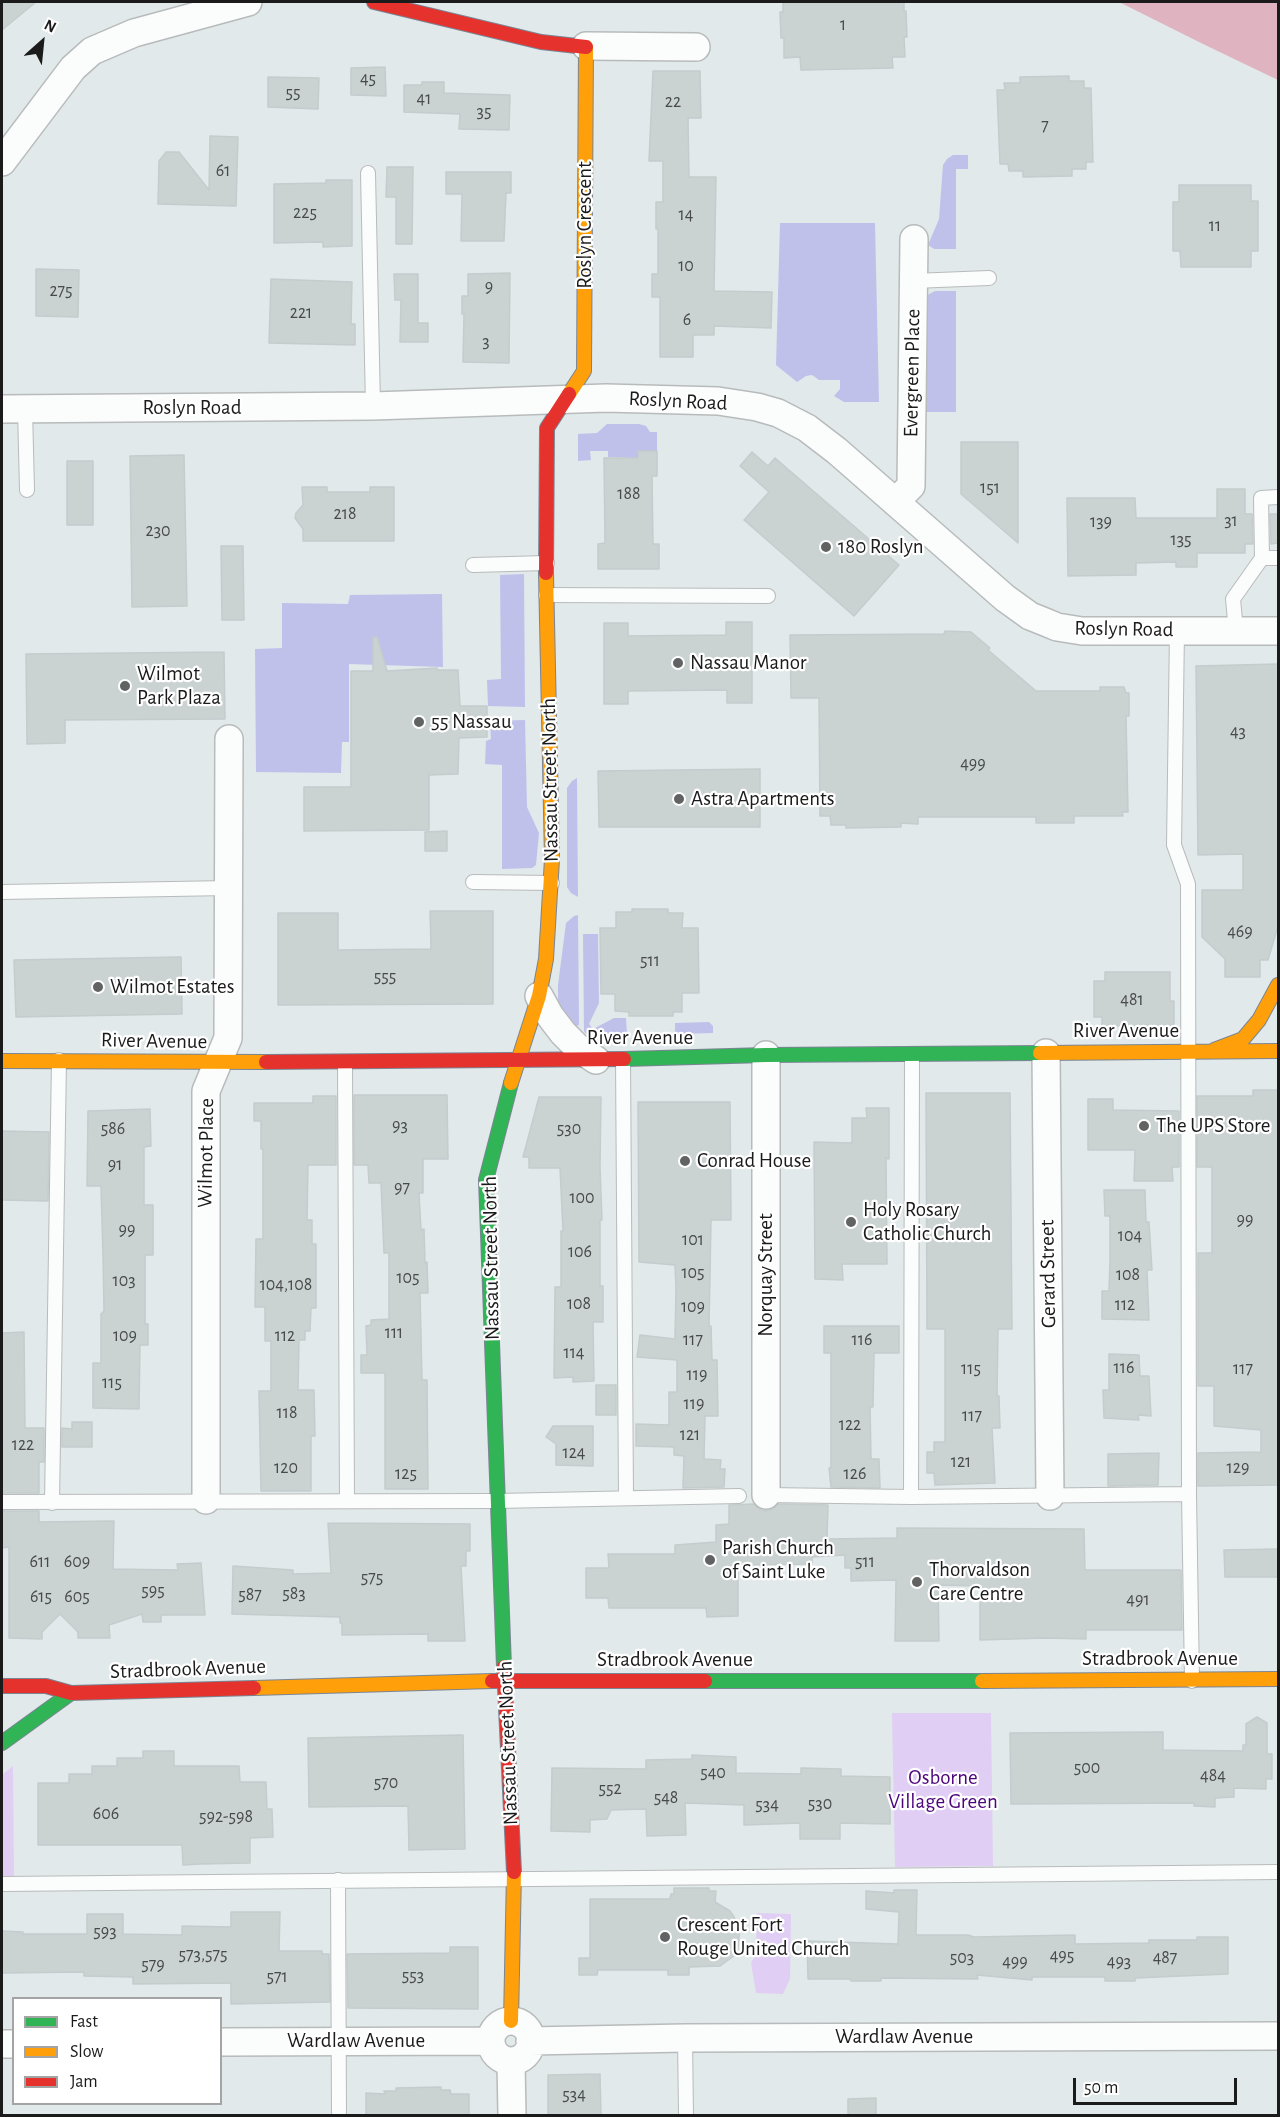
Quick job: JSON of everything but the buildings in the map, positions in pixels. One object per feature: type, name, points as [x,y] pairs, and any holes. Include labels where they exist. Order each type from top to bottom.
[{"type":"street","points":[[2,162],[74,68],[92,51],[134,33],[249,2]]},
{"type":"street","points":[[374,2],[541,42],[586,46],[696,46]]},
{"type":"street","name":"Roslyn Crescent","points":[[566,399],[584,371],[586,46]]},
{"type":"street","name":"Evergreen Place","points":[[896,502],[910,486],[914,239]]},
{"type":"street","name":"Roslyn Road","points":[[13,409],[373,406],[606,398],[718,400],[778,413],[807,428],[837,451],[1005,598],[1030,616],[1057,627],[1082,631],[1278,631]]},
{"type":"street","name":"Nassau Street North","points":[[511,2021],[514,1880],[497,1501],[486,1180],[501,1118],[539,996],[546,959],[552,883],[546,595],[547,428],[566,399]]},
{"type":"street","name":"Wilmot Place","points":[[206,1500],[206,1091],[228,1038],[229,739]]},
{"type":"street","points":[[1209,1052],[1243,1039],[1259,1020],[1278,985]]},
{"type":"street","points":[[539,996],[563,1033],[578,1048],[596,1060]]},
{"type":"street","name":"River Avenue","points":[[2,1061],[219,1063],[596,1060],[766,1055],[1278,1051]]},
{"type":"street","name":"Gerard Street","points":[[1046,1053],[1050,1496]]},
{"type":"street","name":"Norquay Street","points":[[766,1055],[766,1495]]},
{"type":"street","name":"Stradbrook Avenue","points":[[2,1686],[46,1686],[71,1693],[506,1681],[1278,1679]]},
{"type":"street","points":[[2,1743],[71,1693]]},
{"type":"street","points":[[511,2021],[527,2029],[530,2041],[523,2057],[511,2061],[499,2057],[491,2041],[495,2029],[511,2021]]},
{"type":"street","name":"Wardlaw Avenue","points":[[530,2041],[685,2038],[1278,2036]]},
{"type":"street","name":"Wardlaw Avenue","points":[[222,2042],[491,2041]]},
{"type":"street","points":[[511,2061],[512,2115]]},
{"type":"lane","points":[[368,173],[373,406]]},
{"type":"lane","points":[[913,281],[989,278]]},
{"type":"lane","points":[[13,409],[27,490]]},
{"type":"lane","points":[[1236,631],[1233,599],[1262,558],[1261,498],[1278,497]]},
{"type":"lane","points":[[1262,558],[1278,558]]},
{"type":"lane","points":[[473,565],[547,563]]},
{"type":"lane","points":[[546,595],[768,596]]},
{"type":"lane","points":[[1177,630],[1174,845],[1188,884],[1189,1494],[1192,1681]]},
{"type":"lane","points":[[473,882],[552,883]]},
{"type":"lane","points":[[2,892],[228,888]]},
{"type":"lane","points":[[911,1497],[912,1054]]},
{"type":"lane","points":[[623,1059],[626,1497]]},
{"type":"lane","points":[[52,1503],[59,1060]]},
{"type":"lane","points":[[345,1062],[347,1501]]},
{"type":"lane","points":[[766,1495],[911,1497],[1189,1494]]},
{"type":"lane","points":[[2,1503],[206,1500],[497,1501],[739,1496]]},
{"type":"lane","points":[[2,1884],[1278,1872]]},
{"type":"lane","points":[[338,1880],[339,2115]]},
{"type":"lane","points":[[685,2038],[686,2115]]},
{"type":"shaded area","points":[[1119,2],[1278,2],[1278,80],[1203,44]]},
{"type":"shaded area","points":[[953,155],[968,155],[968,169],[956,169],[956,249],[934,249],[928,245],[939,219],[943,165]]},
{"type":"shaded area","points":[[780,223],[875,223],[879,402],[844,402],[834,396],[840,389],[840,380],[819,380],[812,375],[797,382],[776,365]]},
{"type":"shaded area","points":[[935,291],[956,291],[956,412],[925,412],[925,299]]},
{"type":"shaded area","points":[[607,424],[646,426],[650,432],[657,432],[657,451],[638,451],[638,458],[608,457],[608,451],[590,451],[591,460],[578,461],[578,434],[597,433]]},
{"type":"shaded area","points":[[524,574],[525,707],[488,706],[487,680],[501,679],[500,575]]},
{"type":"shaded area","points":[[442,594],[443,667],[349,664],[349,742],[342,742],[341,773],[256,772],[255,649],[282,648],[282,603],[348,604],[350,595]]},
{"type":"shaded area","points":[[525,720],[527,807],[539,833],[536,865],[532,868],[502,869],[502,765],[485,764],[486,741],[491,739],[490,721]]},
{"type":"shaded area","points":[[577,778],[578,897],[567,887],[567,788]]},
{"type":"shaded area","points":[[578,915],[579,1025],[572,1028],[562,1014],[558,999],[558,985],[566,923]]},
{"type":"shaded area","points":[[583,934],[598,934],[599,1003],[589,1024],[593,1029],[614,1018],[626,1018],[627,1034],[586,1034],[584,1031]]},
{"type":"shaded area","points":[[709,1022],[713,1026],[713,1033],[675,1034],[675,1023]]},
{"type":"green space","name":"Osborne Village Green","points":[[892,1713],[991,1713],[993,1866],[895,1867]]},
{"type":"green space","points":[[13,1766],[14,1880],[2,1880],[2,1775]]},
{"type":"green space","points":[[757,1913],[791,1914],[790,1979],[783,1994],[756,1993],[751,1963],[756,1953]]},
{"type":"traffic: fast","points":[[624,1059],[766,1055],[1040,1053]]},
{"type":"traffic: fast","points":[[504,1667],[486,1180],[511,1083]]},
{"type":"traffic: fast","points":[[705,1681],[982,1681]]},
{"type":"traffic: fast","points":[[2,1743],[71,1693]]},
{"type":"traffic: slow","points":[[569,394],[584,371],[586,47]]},
{"type":"traffic: slow","points":[[511,1083],[539,996],[546,959],[552,859],[546,573]]},
{"type":"traffic: slow","points":[[1214,1050],[1243,1039],[1259,1020],[1278,985]]},
{"type":"traffic: slow","points":[[1040,1053],[1278,1051]]},
{"type":"traffic: slow","points":[[2,1061],[266,1062]]},
{"type":"traffic: slow","points":[[982,1681],[1278,1679]]},
{"type":"traffic: slow","points":[[254,1688],[492,1681]]},
{"type":"traffic: slow","points":[[511,2021],[514,1872]]},
{"type":"traffic: jam","points":[[374,2],[541,42],[586,47]]},
{"type":"traffic: jam","points":[[546,573],[547,428],[569,394]]},
{"type":"traffic: jam","points":[[266,1062],[624,1059]]},
{"type":"traffic: jam","points":[[504,1667],[514,1872]]},
{"type":"traffic: jam","points":[[492,1681],[705,1681]]},
{"type":"traffic: jam","points":[[2,1686],[46,1686],[71,1693],[254,1688]]},
{"type":"place","name":"180 Roslyn","points":[[826,547]]},
{"type":"place","name":"Nassau Manor","points":[[678,663]]},
{"type":"place","name":"Wilmot Park Plaza","points":[[125,686]]},
{"type":"place","name":"55 Nassau","points":[[419,722]]},
{"type":"place","name":"Astra Apartments","points":[[679,799]]},
{"type":"place","name":"Wilmot Estates","points":[[98,987]]},
{"type":"place","name":"The UPS Store","points":[[1144,1126]]},
{"type":"place","name":"Conrad House","points":[[685,1161]]},
{"type":"place","name":"Holy Rosary Catholic Church","points":[[851,1222]]},
{"type":"place","name":"Parish Church of Saint Luke","points":[[710,1560]]},
{"type":"place","name":"Thorvaldson Care Centre","points":[[917,1582]]},
{"type":"place","name":"Crescent Fort Rouge United Church","points":[[665,1937]]}]
